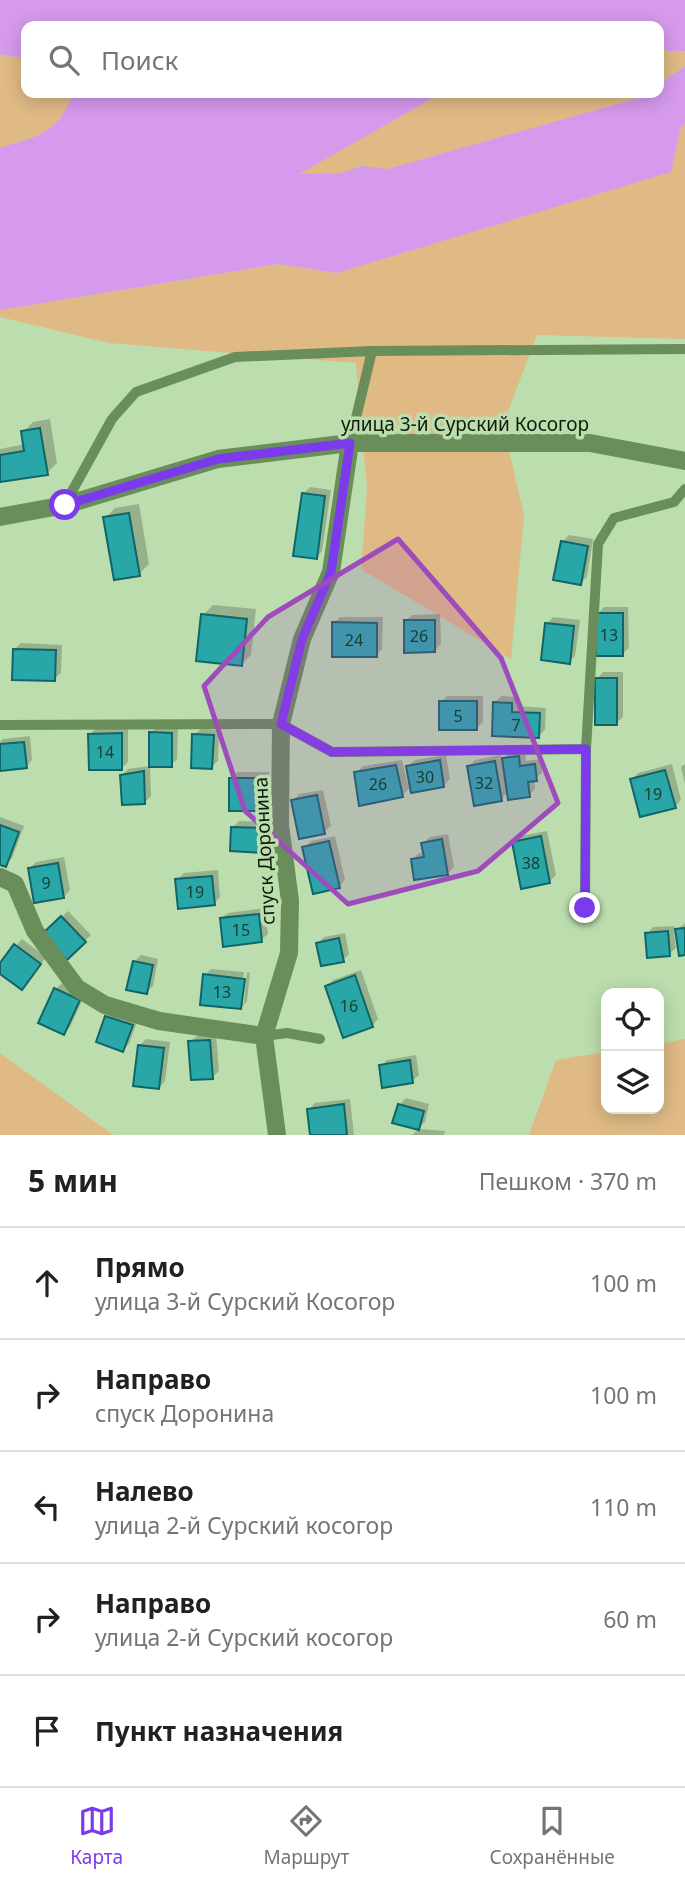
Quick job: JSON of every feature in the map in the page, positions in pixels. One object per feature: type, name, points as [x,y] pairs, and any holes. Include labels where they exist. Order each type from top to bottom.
[{"type":"street","name":"улица 3-й Сурский Косогор","points":[[0,517],[65,505],[218,459],[350,443],[590,443],[685,461]]},
{"type":"street","name":"спуск Доронина","points":[[277,1135],[264,1036],[289,953],[290,901],[280,825],[281,724],[302,639],[331,572],[350,443]]},
{"type":"street","points":[[0,877],[15,884],[35,932],[77,988],[105,1004],[159,1021],[264,1036]]},
{"type":"lane","points":[[65,505],[111,419],[136,392],[235,357],[372,351],[685,349]]},
{"type":"lane","points":[[350,443],[372,351]]},
{"type":"lane","points":[[585,908],[586,749],[598,544],[614,518],[674,502],[685,489]]},
{"type":"lane","points":[[0,724],[281,724],[332,752],[586,749]]},
{"type":"lane","points":[[264,1036],[287,1033],[320,1039]]},
{"type":"highlighted area","points":[[398,539],[501,658],[558,803],[478,871],[348,904],[245,811],[204,686],[268,617]]},
{"type":"shaded area","points":[[0,0],[685,0],[685,51],[664,48],[664,21],[21,21],[21,57],[0,55]]},
{"type":"shaded area","points":[[664,48],[685,51],[685,66],[664,81]]},
{"type":"shaded area","points":[[0,55],[21,57],[21,98],[71,98],[60,117],[45,131],[0,148]]},
{"type":"shaded area","points":[[685,66],[685,124],[681,126],[671,172],[337,273],[278,264],[0,310],[0,148],[45,131],[60,117],[71,98],[433,98],[299,174],[341,173],[361,166],[388,169],[638,98],[664,98],[664,81]]},
{"type":"shaded area","points":[[433,98],[638,98],[387,170],[361,166],[341,173],[297,174]]},
{"type":"shaded area","points":[[685,124],[685,339],[537,335],[503,425],[524,515],[511,659],[361,569],[367,489],[356,363],[109,343],[0,317],[0,310],[279,264],[337,273],[670,172],[681,126]]},
{"type":"shaded area","points":[[685,1039],[685,1135],[529,1135],[556,1060],[601,1053],[601,1114],[664,1114],[664,1043]]},
{"type":"shaded area","points":[[0,1053],[113,1135],[0,1135]]},
{"type":"building","points":[[40,428],[48,475],[0,482],[0,455],[24,451],[21,431]]},
{"type":"building","points":[[302,493],[325,496],[317,559],[293,556]]},
{"type":"building","points":[[129,513],[140,576],[114,580],[103,517]]},
{"type":"building","points":[[561,541],[588,546],[581,585],[553,580]]},
{"type":"building","points":[[596,613],[623,613],[623,656],[596,656]]},
{"type":"building","points":[[201,614],[247,619],[242,666],[196,661]]},
{"type":"building","points":[[404,620],[435,620],[435,652],[404,653]]},
{"type":"building","points":[[332,622],[377,623],[377,657],[332,657]]},
{"type":"building","points":[[545,623],[574,626],[570,664],[541,660]]},
{"type":"building","points":[[13,649],[56,650],[55,681],[12,680]]},
{"type":"building","points":[[595,678],[617,678],[617,725],[595,725]]},
{"type":"building","points":[[439,701],[477,701],[477,730],[439,730]]},
{"type":"building","points":[[493,702],[512,703],[512,712],[540,713],[539,738],[492,736]]},
{"type":"building","points":[[149,732],[172,733],[172,767],[149,767]]},
{"type":"building","points":[[122,733],[122,770],[89,770],[88,734]]},
{"type":"building","points":[[192,734],[214,735],[212,769],[191,768]]},
{"type":"building","points":[[24,742],[27,768],[0,771],[0,744]]},
{"type":"building","points":[[519,756],[520,766],[535,764],[537,781],[528,782],[530,797],[508,800],[502,758]]},
{"type":"building","points":[[440,760],[444,787],[411,793],[406,766]]},
{"type":"building","points":[[495,761],[502,801],[474,806],[467,766]]},
{"type":"building","points":[[396,765],[403,797],[359,806],[354,772]]},
{"type":"building","points":[[665,770],[676,808],[640,817],[630,779]]},
{"type":"building","points":[[144,771],[145,804],[122,805],[120,775]]},
{"type":"building","points":[[229,778],[264,778],[264,811],[229,811]]},
{"type":"building","points":[[317,795],[325,834],[299,839],[291,800]]},
{"type":"building","points":[[0,825],[19,832],[6,867],[0,865]]},
{"type":"building","points":[[231,827],[264,828],[263,853],[230,851]]},
{"type":"building","points":[[541,836],[550,883],[521,889],[512,842]]},
{"type":"building","points":[[442,839],[448,875],[414,880],[411,859],[424,857],[421,843]]},
{"type":"building","points":[[329,841],[340,888],[313,894],[302,847]]},
{"type":"building","points":[[58,863],[64,898],[34,903],[28,868]]},
{"type":"building","points":[[212,876],[215,905],[178,909],[175,879]]},
{"type":"building","points":[[259,914],[262,942],[223,947],[220,918]]},
{"type":"building","points":[[61,916],[86,942],[67,960],[42,934]]},
{"type":"building","points":[[685,928],[685,955],[679,956],[675,929]]},
{"type":"building","points":[[668,931],[670,956],[647,958],[645,933]]},
{"type":"building","points":[[339,938],[344,962],[321,966],[316,943]]},
{"type":"building","points":[[14,944],[41,964],[22,990],[0,974],[0,963]]},
{"type":"building","points":[[133,961],[153,965],[147,994],[126,990]]},
{"type":"building","points":[[203,974],[245,979],[241,1009],[200,1005]]},
{"type":"building","points":[[355,975],[373,1027],[343,1038],[325,986]]},
{"type":"building","points":[[54,988],[80,1000],[64,1035],[38,1023]]},
{"type":"building","points":[[105,1016],[133,1025],[123,1052],[96,1042]]},
{"type":"building","points":[[210,1040],[213,1079],[191,1080],[188,1041]]},
{"type":"building","points":[[138,1045],[164,1048],[159,1089],[133,1086]]},
{"type":"building","points":[[410,1060],[413,1083],[382,1088],[379,1065]]},
{"type":"building","points":[[344,1104],[347,1135],[310,1135],[307,1109]]},
{"type":"building","points":[[398,1104],[424,1111],[419,1130],[392,1123]]},
{"type":"route","points":[[65,505],[218,459],[350,443],[331,572],[302,639],[281,724],[332,752],[586,749],[585,908]]}]
